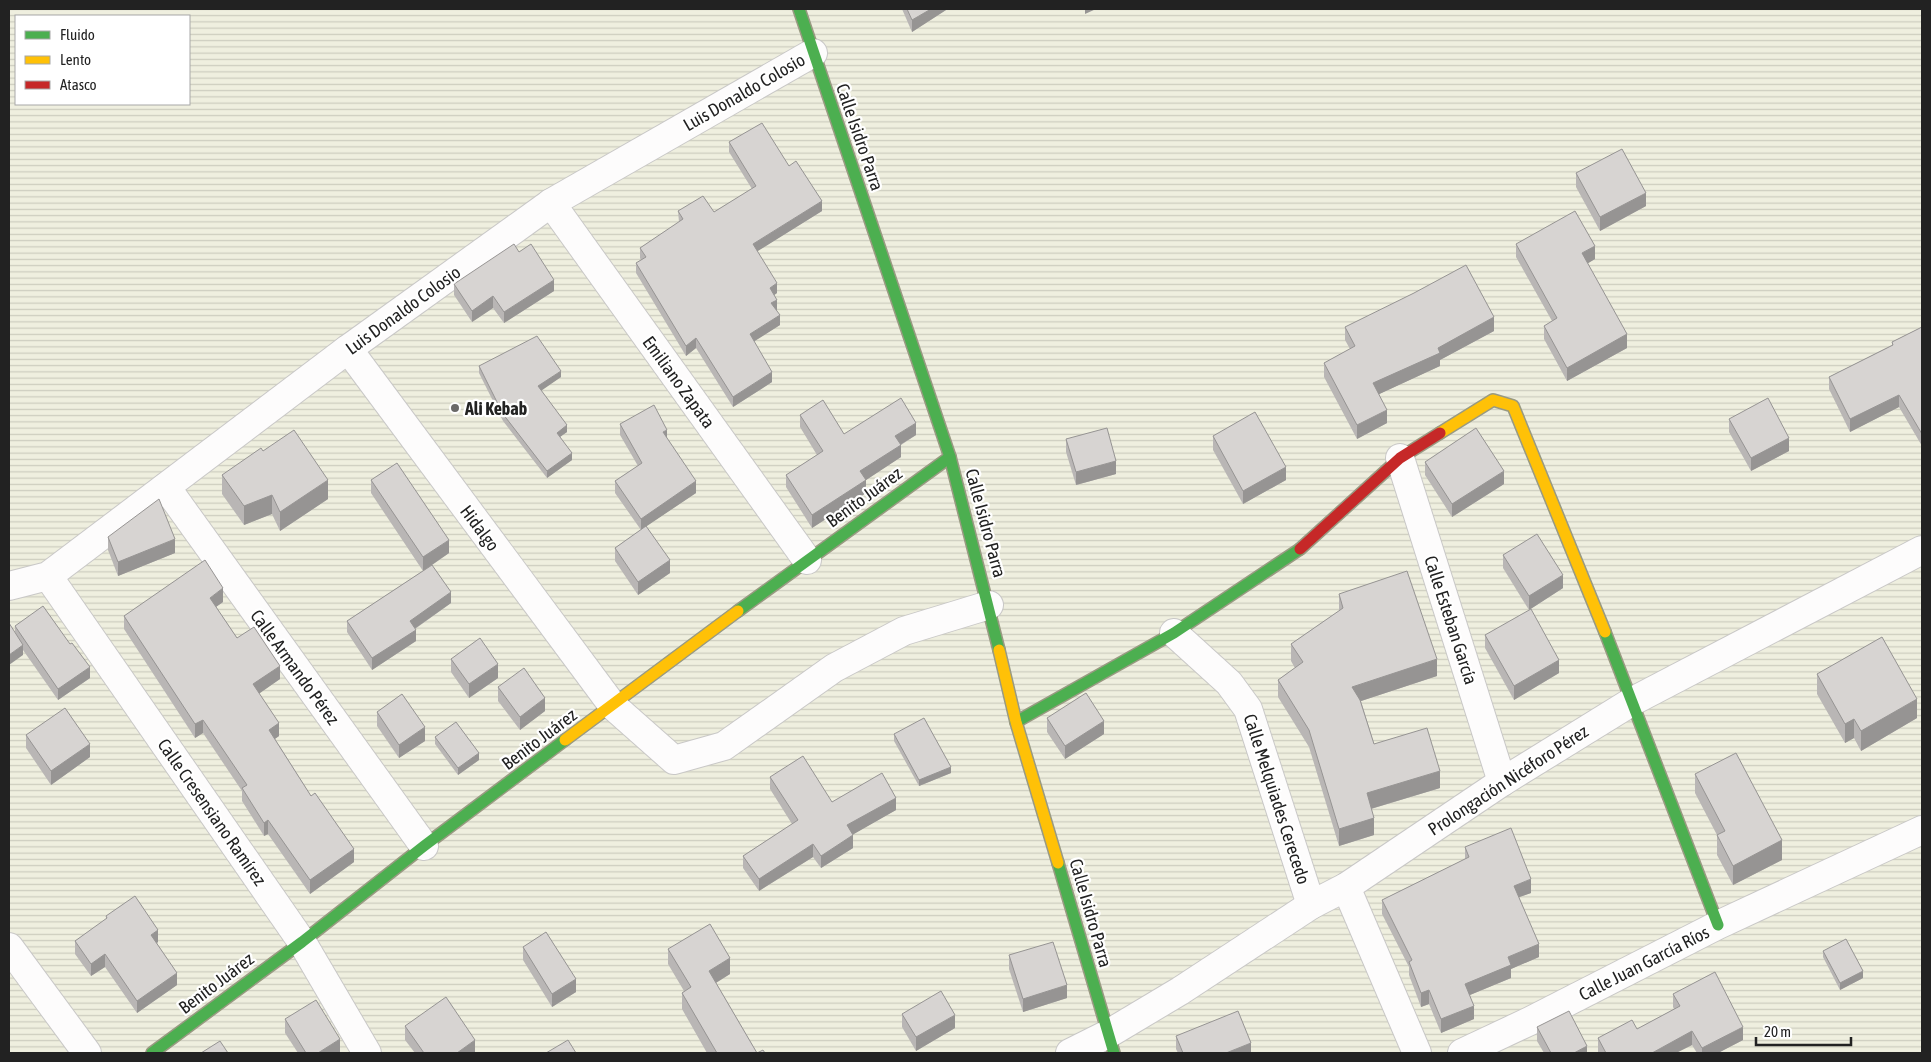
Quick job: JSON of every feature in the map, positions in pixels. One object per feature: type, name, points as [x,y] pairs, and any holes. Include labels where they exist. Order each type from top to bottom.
[{"type":"street","name":"Calle Isidro Parra","points":[[799,9],[950,456],[989,605],[1016,722],[1111,1043]]},
{"type":"street","name":"Luis Donaldo Colosio","points":[[9,586],[48,576],[348,349],[551,203],[813,53]]},
{"type":"street","name":"Emiliano Zapata","points":[[551,203],[807,560]]},
{"type":"street","name":"Hidalgo","points":[[348,349],[613,706],[674,760],[724,746],[834,668],[904,631],[989,605]]},
{"type":"street","name":"Calle Juan García Ríos","points":[[1400,458],[1493,400],[1513,406],[1633,701],[1718,925],[1530,1021],[1462,1053]]},
{"type":"street","name":"Benito Juárez","points":[[152,1053],[302,942],[424,846],[807,560],[950,456]]},
{"type":"street","points":[[1016,722],[1174,633],[1297,551],[1400,458]]},
{"type":"street","name":"Calle Esteban García","points":[[1400,458],[1502,782]]},
{"type":"street","name":"Calle Armando Pérez","points":[[166,487],[424,846]]},
{"type":"street","name":"Prolongación Nicéforo Pérez","points":[[1070,1053],[1111,1043],[1180,991],[1312,905],[1346,886],[1502,782],[1633,701],[1922,550]]},
{"type":"street","name":"Calle Cresensiano Ramírez","points":[[48,576],[302,942],[367,1053]]},
{"type":"street","name":"Calle Melquiades Cerecedo","points":[[1174,633],[1229,683],[1248,709],[1312,905]]},
{"type":"street","points":[[1718,925],[1922,830]]},
{"type":"street","points":[[1346,886],[1417,1053]]},
{"type":"street","points":[[9,947],[87,1053]]},
{"type":"green space","points":[[9,9],[1922,9],[1922,1053],[9,1053]]},
{"type":"building","points":[[907,9],[931,9],[912,20]]},
{"type":"building","points":[[762,123],[789,166],[796,161],[822,201],[753,244],[777,283],[770,288],[777,300],[771,303],[780,315],[750,334],[772,372],[733,397],[696,338],[686,346],[636,263],[646,257],[640,248],[683,219],[678,211],[703,196],[714,212],[756,186],[729,142]]},
{"type":"building","points":[[1622,149],[1646,193],[1600,217],[1576,173]]},
{"type":"building","points":[[1575,211],[1595,246],[1582,253],[1627,334],[1567,368],[1544,326],[1557,318],[1516,244]]},
{"type":"building","points":[[514,244],[519,252],[531,244],[554,280],[504,312],[493,296],[472,311],[454,284]]},
{"type":"building","points":[[1466,265],[1494,317],[1438,348],[1440,353],[1373,383],[1387,410],[1357,425],[1324,363],[1355,346],[1345,327]]},
{"type":"building","points":[[1922,327],[1922,434],[1899,395],[1850,419],[1829,377],[1893,345],[1892,342]]},
{"type":"building","points":[[537,336],[561,371],[538,386],[567,425],[557,433],[572,453],[547,471],[503,414],[479,366]]},
{"type":"building","points":[[901,398],[916,423],[895,436],[901,445],[860,471],[866,480],[812,515],[786,475],[823,451],[800,415],[823,400],[844,434]]},
{"type":"building","points":[[1768,398],[1789,438],[1751,458],[1729,419]]},
{"type":"building","points":[[654,405],[667,430],[663,432],[696,481],[641,519],[615,481],[642,463],[620,424]]},
{"type":"building","points":[[1255,412],[1286,467],[1243,491],[1213,436]]},
{"type":"building","points":[[1107,428],[1116,461],[1076,472],[1066,439]]},
{"type":"building","points":[[1476,428],[1504,471],[1452,504],[1425,462]]},
{"type":"building","points":[[294,430],[328,480],[280,512],[272,495],[244,506],[222,475],[261,448],[263,451]]},
{"type":"building","points":[[397,463],[449,540],[423,557],[371,480]]},
{"type":"building","points":[[159,499],[175,539],[118,562],[108,537]]},
{"type":"building","points":[[646,526],[670,560],[638,582],[615,548]]},
{"type":"building","points":[[1537,534],[1563,575],[1529,596],[1503,555]]},
{"type":"building","points":[[205,560],[223,588],[210,598],[237,638],[254,627],[280,666],[253,684],[279,723],[269,730],[311,796],[315,793],[354,849],[310,880],[268,820],[264,823],[242,788],[247,785],[203,720],[195,724],[124,616]]},
{"type":"building","points":[[432,565],[451,592],[410,621],[416,630],[372,658],[347,621]]},
{"type":"building","points":[[1407,571],[1437,659],[1352,687],[1360,700],[1374,744],[1427,728],[1440,771],[1367,793],[1374,818],[1339,829],[1309,730],[1278,680],[1303,662],[1291,644],[1343,608],[1339,594]]},
{"type":"building","points":[[43,606],[70,644],[72,643],[90,667],[58,689],[15,626]]},
{"type":"building","points":[[1531,609],[1559,660],[1514,686],[1485,635]]},
{"type":"building","points":[[9,623],[23,645],[9,655]]},
{"type":"building","points":[[1882,637],[1917,699],[1861,731],[1854,719],[1845,724],[1817,674]]},
{"type":"building","points":[[480,638],[498,664],[469,684],[451,659]]},
{"type":"building","points":[[524,668],[545,698],[520,717],[498,687]]},
{"type":"building","points":[[1086,693],[1104,721],[1065,746],[1047,718]]},
{"type":"building","points":[[402,694],[425,727],[399,745],[377,712]]},
{"type":"building","points":[[65,708],[90,744],[51,771],[26,735]]},
{"type":"building","points":[[924,718],[951,767],[919,780],[894,734]]},
{"type":"building","points":[[456,722],[479,753],[458,768],[435,737]]},
{"type":"building","points":[[1736,753],[1782,840],[1733,866],[1717,835],[1725,831],[1695,774]]},
{"type":"building","points":[[803,756],[832,802],[882,773],[896,798],[847,825],[853,835],[821,856],[813,844],[759,879],[743,856],[798,820],[770,777]]},
{"type":"building","points":[[1511,828],[1531,879],[1514,886],[1539,944],[1508,957],[1511,965],[1465,984],[1474,1006],[1441,1019],[1429,990],[1421,993],[1409,962],[1412,960],[1382,900],[1469,857],[1465,847]]},
{"type":"building","points":[[135,896],[158,930],[151,935],[177,973],[137,1001],[105,954],[91,964],[75,941]]},
{"type":"building","points":[[710,924],[730,958],[709,971],[757,1053],[717,1053],[682,993],[691,987],[668,949]]},
{"type":"building","points":[[546,932],[576,979],[552,994],[523,947]]},
{"type":"building","points":[[1846,939],[1863,971],[1840,983],[1823,951]]},
{"type":"building","points":[[1053,942],[1067,985],[1023,999],[1009,955]]},
{"type":"building","points":[[1715,972],[1743,1027],[1702,1048],[1692,1031],[1652,1053],[1606,1053],[1598,1038],[1632,1020],[1637,1029],[1680,1006],[1673,994]]},
{"type":"building","points":[[941,991],[955,1015],[916,1037],[902,1014]]},
{"type":"building","points":[[446,997],[475,1040],[457,1053],[424,1053],[405,1026]]},
{"type":"building","points":[[316,1000],[340,1039],[318,1053],[306,1053],[285,1019]]},
{"type":"building","points":[[1238,1011],[1251,1043],[1226,1053],[1183,1053],[1176,1036]]},
{"type":"building","points":[[1569,1011],[1587,1046],[1574,1053],[1551,1053],[1537,1027]]},
{"type":"building","points":[[568,1040],[576,1053],[546,1053]]},
{"type":"building","points":[[220,1041],[228,1053],[201,1053]]},
{"type":"traffic: fast","points":[[799,9],[950,457],[999,650]]},
{"type":"traffic: fast","points":[[738,611],[950,457]]},
{"type":"traffic: fast","points":[[1016,722],[1174,633],[1300,549]]},
{"type":"traffic: fast","points":[[1605,632],[1718,925]]},
{"type":"traffic: fast","points":[[152,1053],[302,942],[424,846],[565,740]]},
{"type":"traffic: fast","points":[[1058,863],[1114,1053]]},
{"type":"traffic: slow","points":[[1440,433],[1493,400],[1513,406],[1605,632]]},
{"type":"traffic: slow","points":[[565,740],[738,611]]},
{"type":"traffic: slow","points":[[999,650],[1016,722],[1058,863]]},
{"type":"traffic: jam","points":[[1300,549],[1400,458],[1440,433]]},
{"type":"place","name":"Ali Kebab","points":[[455,408]]}]
